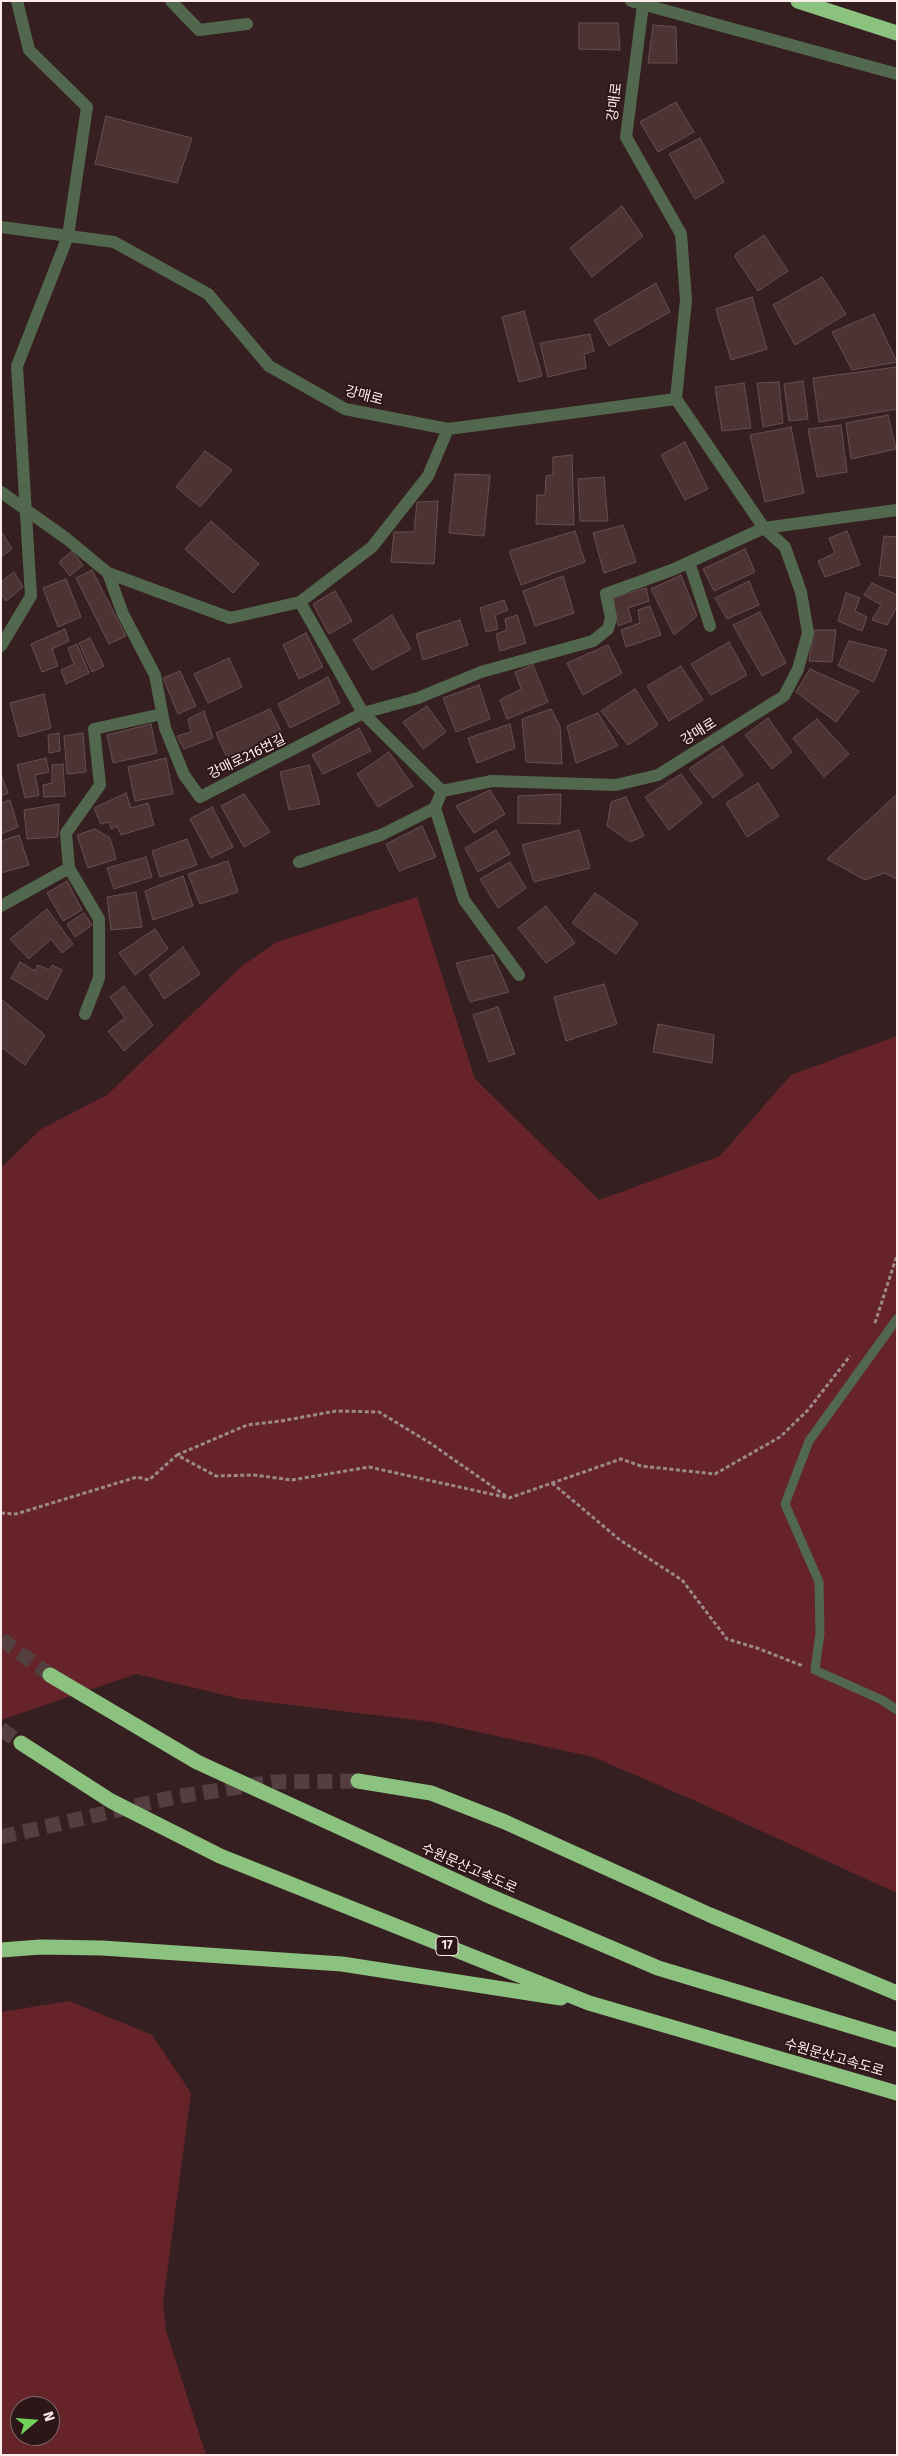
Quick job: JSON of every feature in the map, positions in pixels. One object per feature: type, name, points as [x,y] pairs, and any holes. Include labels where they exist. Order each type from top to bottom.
[{"type":"highway","points":[[798,1],[897,33]]},
{"type":"highway","name":"수원문산고속도로","points":[[50,1676],[197,1762],[514,1907],[658,1968],[897,2040]]},
{"type":"highway","name":"수원문산고속도로","points":[[21,1743],[111,1801],[220,1856],[589,2003],[897,2093]]},
{"type":"highway","points":[[358,1781],[431,1793],[505,1822],[710,1915],[897,1993]]},
{"type":"highway","name":"수원문산고속도로","points":[[1,1950],[41,1947],[102,1948],[342,1964],[589,2003]]},
{"type":"street","points":[[1,646],[31,596],[17,366],[68,236],[87,107],[30,50],[18,1]]},
{"type":"street","points":[[172,1],[199,30],[247,24]]},
{"type":"street","points":[[630,1],[897,74]]},
{"type":"street","name":"강매로","points":[[442,791],[492,781],[616,785],[658,775],[784,696],[798,669],[808,633],[801,592],[785,547],[764,528],[676,400],[686,300],[681,234],[626,137],[643,5]]},
{"type":"street","name":"강매로","points":[[1,227],[114,242],[208,294],[269,366],[345,409],[448,429],[676,400]]},
{"type":"street","points":[[1,492],[67,539],[108,573],[230,618],[300,602],[372,547],[428,476],[448,429]]},
{"type":"street","points":[[363,713],[418,698],[481,672],[593,641],[608,629],[611,618],[606,594],[689,562],[764,528],[897,510]]},
{"type":"street","points":[[689,562],[710,626]]},
{"type":"street","name":"강매로216번길","points":[[108,573],[123,614],[155,675],[165,728],[184,775],[200,797],[287,754],[363,713]]},
{"type":"street","points":[[300,602],[363,713],[442,791],[435,808],[464,900],[519,975]]},
{"type":"street","points":[[85,1014],[99,978],[99,919],[69,868],[66,833],[100,785],[94,729],[162,714]]},
{"type":"street","points":[[299,862],[381,835],[435,808]]},
{"type":"street","points":[[1,906],[69,868]]},
{"type":"lane","points":[[897,1319],[810,1440],[785,1504],[819,1582],[820,1633],[815,1670],[882,1700],[897,1710]]},
{"type":"path","points":[[874,1325],[897,1255]]},
{"type":"path","points":[[176,1455],[216,1476],[254,1475],[292,1480],[369,1467],[509,1498],[621,1460],[641,1466],[715,1474],[780,1437],[808,1410],[856,1348]]},
{"type":"path","points":[[1,1513],[16,1514],[136,1477],[149,1480],[176,1455],[247,1425],[336,1411],[379,1412],[430,1443],[509,1498]]},
{"type":"path","points":[[552,1483],[620,1540],[682,1580],[727,1639],[815,1670]]},
{"type":"shaded area","points":[[417,897],[475,1079],[599,1200],[720,1156],[791,1075],[897,1036],[897,1893],[691,1799],[593,1757],[433,1722],[241,1699],[136,1674],[1,1720],[1,1168],[41,1129],[107,1095],[242,966],[277,942]]},
{"type":"shaded area","points":[[69,2001],[152,2035],[191,2093],[163,2303],[166,2331],[206,2455],[1,2455],[1,2012]]},
{"type":"building","points":[[579,23],[618,23],[620,50],[579,49]]},
{"type":"building","points":[[653,25],[676,27],[677,63],[648,63]]},
{"type":"building","points":[[676,102],[694,132],[658,152],[640,122]]},
{"type":"building","points":[[106,116],[192,138],[177,183],[95,164]]},
{"type":"building","points":[[700,138],[724,182],[695,199],[669,154]]},
{"type":"building","points":[[622,206],[643,236],[592,277],[570,248]]},
{"type":"building","points":[[764,235],[788,271],[758,291],[735,257],[736,254]]},
{"type":"building","points":[[822,277],[846,314],[795,345],[773,305]]},
{"type":"building","points":[[656,283],[670,312],[609,346],[594,320]]},
{"type":"building","points":[[752,297],[767,349],[731,360],[716,309]]},
{"type":"building","points":[[524,311],[542,376],[519,382],[502,317]]},
{"type":"building","points":[[874,314],[897,362],[852,370],[832,332]]},
{"type":"building","points":[[590,334],[594,351],[584,354],[586,368],[548,377],[540,343]]},
{"type":"building","points":[[897,367],[897,409],[819,422],[813,378]]},
{"type":"building","points":[[803,381],[808,419],[789,421],[784,384]]},
{"type":"building","points":[[779,382],[783,423],[763,427],[757,383]]},
{"type":"building","points":[[744,383],[751,428],[722,431],[715,387]]},
{"type":"building","points":[[888,415],[896,449],[851,459],[846,423]]},
{"type":"building","points":[[841,425],[847,472],[817,477],[808,429]]},
{"type":"building","points":[[791,427],[804,493],[765,502],[750,435]]},
{"type":"building","points":[[685,442],[708,489],[685,500],[661,455]]},
{"type":"building","points":[[205,451],[232,470],[200,507],[176,487]]},
{"type":"building","points":[[572,455],[574,525],[536,524],[537,495],[545,495],[546,476],[553,475],[553,457]]},
{"type":"building","points":[[455,474],[490,475],[484,536],[449,533]]},
{"type":"building","points":[[604,477],[608,521],[580,521],[578,479]]},
{"type":"building","points":[[438,501],[434,564],[391,562],[394,532],[414,532],[417,502]]},
{"type":"building","points":[[211,521],[259,564],[233,593],[185,549]]},
{"type":"building","points":[[623,525],[636,562],[604,573],[593,533]]},
{"type":"building","points":[[1,531],[12,549],[1,557]]},
{"type":"building","points":[[575,531],[585,562],[521,585],[509,551]]},
{"type":"building","points":[[847,531],[860,565],[825,577],[818,561],[835,553],[829,538]]},
{"type":"building","points":[[884,536],[897,537],[897,578],[879,575]]},
{"type":"building","points":[[745,549],[755,572],[714,591],[703,569]]},
{"type":"building","points":[[72,551],[83,565],[70,576],[59,562]]},
{"type":"building","points":[[92,570],[126,636],[109,644],[76,578]]},
{"type":"building","points":[[14,572],[23,587],[6,601],[1,594],[1,582]]},
{"type":"building","points":[[681,575],[697,616],[674,635],[651,589]]},
{"type":"building","points":[[563,576],[574,613],[535,626],[523,591]]},
{"type":"building","points":[[66,579],[81,617],[58,627],[43,588]]},
{"type":"building","points":[[749,581],[759,605],[727,619],[715,598]]},
{"type":"building","points":[[872,583],[897,595],[897,607],[887,625],[872,620],[881,605],[864,595]]},
{"type":"building","points":[[646,588],[649,601],[628,608],[632,621],[618,626],[613,598]]},
{"type":"building","points":[[335,591],[352,621],[329,634],[313,604]]},
{"type":"building","points":[[846,593],[860,598],[855,611],[867,617],[862,631],[838,621]]},
{"type":"building","points":[[504,600],[508,610],[495,615],[498,629],[486,632],[480,608]]},
{"type":"building","points":[[650,606],[661,635],[626,647],[621,630],[640,623],[638,610]]},
{"type":"building","points":[[760,612],[786,663],[762,676],[733,625]]},
{"type":"building","points":[[392,615],[411,649],[372,670],[353,640]]},
{"type":"building","points":[[517,615],[526,643],[500,651],[496,634],[507,630],[505,619]]},
{"type":"building","points":[[460,620],[468,645],[423,660],[416,634]]},
{"type":"building","points":[[65,629],[69,641],[52,649],[58,666],[42,672],[31,644]]},
{"type":"building","points":[[814,630],[836,630],[832,662],[809,661]]},
{"type":"building","points":[[306,633],[323,667],[299,679],[283,645]]},
{"type":"building","points":[[90,638],[104,666],[92,672],[79,643]]},
{"type":"building","points":[[849,641],[887,650],[874,682],[838,666]]},
{"type":"building","points":[[729,642],[747,675],[711,695],[691,664]]},
{"type":"building","points":[[77,644],[89,673],[66,684],[61,670],[74,664],[68,648]]},
{"type":"building","points":[[608,645],[622,673],[583,695],[567,663]]},
{"type":"building","points":[[229,658],[242,687],[208,703],[194,674]]},
{"type":"building","points":[[533,665],[548,702],[507,719],[500,700],[521,689],[515,672]]},
{"type":"building","points":[[681,666],[703,700],[669,721],[647,686]]},
{"type":"building","points":[[810,669],[859,691],[836,722],[796,692]]},
{"type":"building","points":[[180,671],[196,706],[178,714],[163,678]]},
{"type":"building","points":[[328,677],[340,703],[290,728],[278,704]]},
{"type":"building","points":[[479,685],[490,719],[456,732],[443,698]]},
{"type":"building","points":[[635,689],[658,725],[628,745],[601,711]]},
{"type":"building","points":[[44,694],[51,728],[19,737],[10,703]]},
{"type":"building","points":[[427,706],[446,732],[423,749],[403,722]]},
{"type":"building","points":[[270,709],[282,733],[228,760],[216,733]]},
{"type":"building","points":[[551,709],[560,726],[562,764],[526,762],[522,719]]},
{"type":"building","points":[[204,711],[213,738],[184,749],[177,736],[191,732],[188,719]]},
{"type":"building","points":[[598,713],[618,746],[576,763],[567,726]]},
{"type":"building","points":[[768,718],[792,752],[772,769],[745,735]]},
{"type":"building","points":[[817,719],[849,754],[824,777],[793,738]]},
{"type":"building","points":[[151,724],[157,753],[113,763],[107,735]]},
{"type":"building","points":[[510,724],[515,748],[477,763],[468,738]]},
{"type":"building","points":[[359,728],[371,751],[323,774],[312,755]]},
{"type":"building","points":[[59,733],[60,751],[49,753],[48,735]]},
{"type":"building","points":[[83,733],[86,772],[67,774],[64,736]]},
{"type":"building","points":[[723,746],[743,775],[713,798],[689,769]]},
{"type":"building","points":[[389,752],[413,786],[378,807],[357,774]]},
{"type":"building","points":[[46,758],[49,772],[35,775],[39,795],[25,798],[17,765]]},
{"type":"building","points":[[166,758],[173,794],[135,801],[128,767]]},
{"type":"building","points":[[63,764],[65,796],[44,797],[43,785],[52,783],[52,765]]},
{"type":"building","points":[[309,765],[320,804],[289,810],[280,772]]},
{"type":"building","points":[[1,774],[8,793],[1,796]]},
{"type":"building","points":[[681,774],[702,803],[669,830],[645,797]]},
{"type":"building","points":[[758,783],[779,816],[747,837],[726,803]]},
{"type":"building","points":[[490,790],[505,814],[474,833],[456,806]]},
{"type":"building","points":[[126,793],[131,808],[148,803],[154,825],[121,835],[117,826],[111,829],[109,822],[101,824],[94,808]]},
{"type":"building","points":[[244,794],[270,832],[244,847],[221,806]]},
{"type":"building","points":[[561,794],[560,824],[518,823],[518,796]]},
{"type":"building","points":[[897,794],[897,879],[884,873],[865,880],[827,859]]},
{"type":"building","points":[[626,797],[644,836],[630,842],[607,826],[611,802]]},
{"type":"building","points":[[10,800],[18,827],[1,834],[1,803]]},
{"type":"building","points":[[59,804],[58,837],[27,839],[24,810]]},
{"type":"building","points":[[212,807],[233,847],[211,858],[190,819]]},
{"type":"building","points":[[422,826],[436,857],[399,871],[386,844]]},
{"type":"building","points":[[95,829],[110,838],[116,859],[88,868],[77,835]]},
{"type":"building","points":[[496,830],[510,854],[478,872],[465,848]]},
{"type":"building","points":[[579,830],[590,868],[534,882],[522,845]]},
{"type":"building","points":[[19,835],[29,865],[1,873],[1,841]]},
{"type":"building","points":[[187,839],[197,865],[160,877],[152,851]]},
{"type":"building","points":[[146,857],[152,877],[114,889],[107,868]]},
{"type":"building","points":[[228,861],[238,892],[200,904],[188,874]]},
{"type":"building","points":[[510,862],[526,888],[498,908],[480,879]]},
{"type":"building","points":[[183,876],[193,906],[153,920],[145,891]]},
{"type":"building","points":[[67,881],[82,910],[63,921],[47,893]]},
{"type":"building","points":[[136,892],[142,927],[111,930],[107,897]]},
{"type":"building","points":[[595,893],[638,923],[616,954],[572,923]]},
{"type":"building","points":[[546,906],[575,943],[546,963],[518,928]]},
{"type":"building","points":[[47,909],[73,944],[62,953],[51,939],[29,959],[10,939]]},
{"type":"building","points":[[84,913],[92,925],[75,937],[67,924]]},
{"type":"building","points":[[155,929],[168,949],[135,975],[119,953]]},
{"type":"building","points":[[183,947],[200,974],[164,999],[149,975]]},
{"type":"building","points":[[493,955],[509,992],[470,1002],[456,963]]},
{"type":"building","points":[[20,962],[35,971],[38,965],[49,970],[52,965],[62,970],[47,1000],[11,978]]},
{"type":"building","points":[[604,984],[617,1024],[566,1041],[554,997]]},
{"type":"building","points":[[124,986],[153,1025],[124,1051],[108,1031],[125,1018],[110,997]]},
{"type":"building","points":[[1,999],[45,1035],[25,1065],[1,1047]]},
{"type":"building","points":[[498,1007],[515,1054],[489,1062],[473,1015]]},
{"type":"building","points":[[658,1024],[714,1035],[712,1063],[653,1052]]},
{"type":"tunnel","points":[[1,1639],[50,1675]]},
{"type":"tunnel","points":[[1,1729],[21,1743]]},
{"type":"tunnel","points":[[1,1837],[175,1797],[273,1782],[358,1781]]}]
